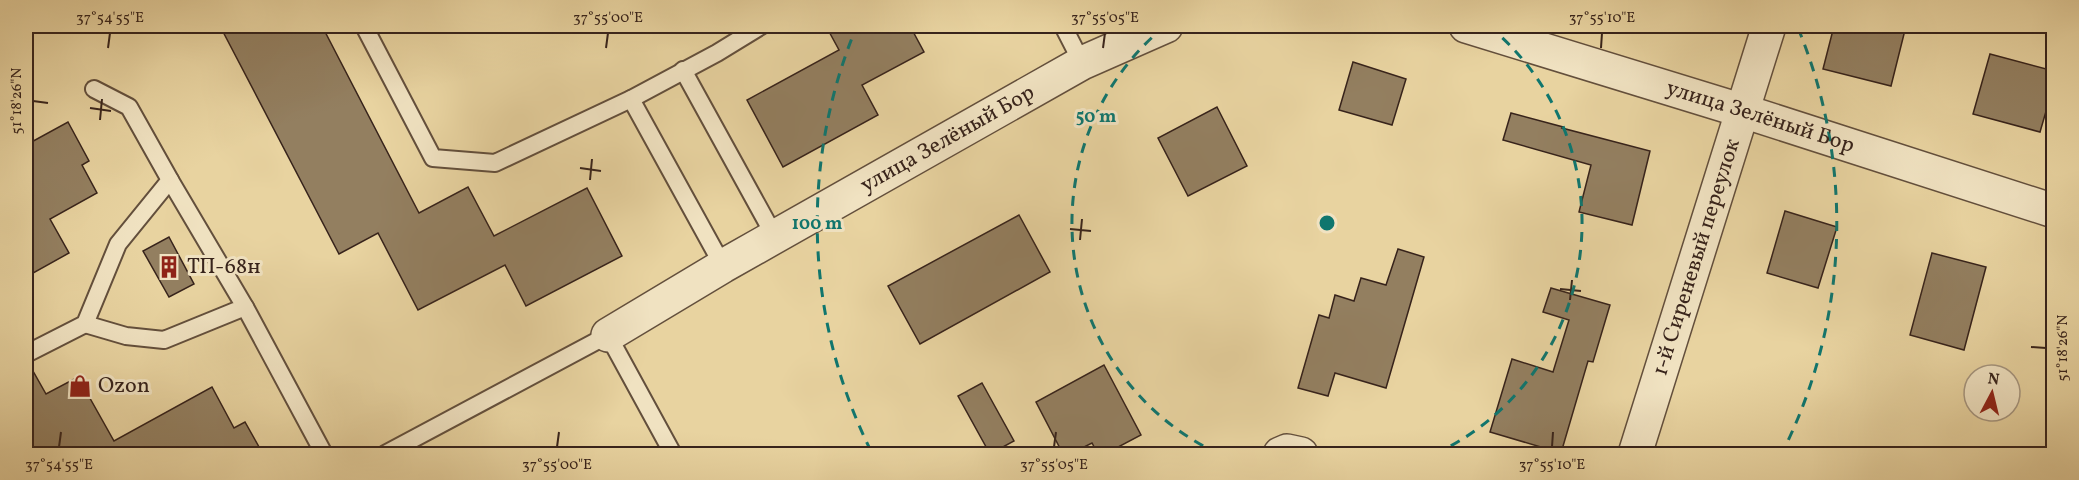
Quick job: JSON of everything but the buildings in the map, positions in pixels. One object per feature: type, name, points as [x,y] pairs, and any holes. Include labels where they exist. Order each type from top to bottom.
[{"type":"street","name":"улица Зелёный Бор","points":[[608,335],[723,266],[1082,63],[1166,26]]},
{"type":"street","name":"улица Зелёный Бор","points":[[1466,26],[1743,111],[2054,211]]},
{"type":"street","name":"1-й Сиреневый переулок","points":[[1635,454],[1769,26]]},
{"type":"street","points":[[1280,454],[1287,451],[1301,454]]},
{"type":"lane","points":[[364,26],[433,158],[495,163],[631,99],[717,53],[761,26]]},
{"type":"lane","points":[[1063,26],[1082,63]]},
{"type":"lane","points":[[683,70],[775,237]]},
{"type":"lane","points":[[94,89],[129,107],[245,307],[324,454]]},
{"type":"lane","points":[[631,99],[723,266]]},
{"type":"lane","points":[[26,354],[85,324],[118,244],[170,180]]},
{"type":"lane","points":[[85,324],[126,336],[164,340],[245,307]]},
{"type":"lane","points":[[385,454],[608,335],[673,454]]},
{"type":"place","name":"ТП-68н","points":[[169,267]]},
{"type":"place","name":"Ozon","points":[[80,386]]}]
